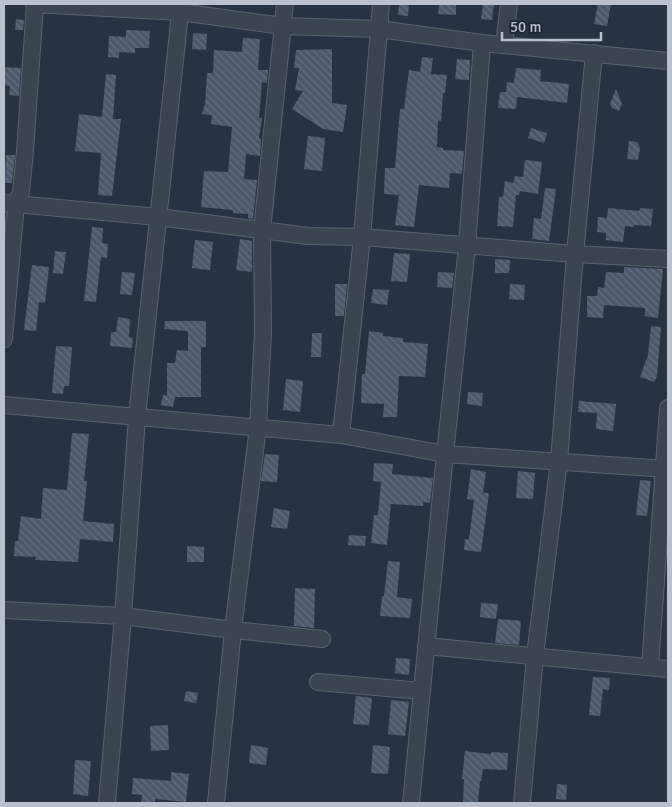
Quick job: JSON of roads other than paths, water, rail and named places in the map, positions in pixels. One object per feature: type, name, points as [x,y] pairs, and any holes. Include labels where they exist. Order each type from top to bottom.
[{"type":"street","points":[[4,339],[10,203],[21,192],[34,4],[180,8],[283,26],[379,29],[482,43],[668,61]]},
{"type":"street","points":[[216,803],[233,630],[258,427],[263,332],[262,231],[285,4]]},
{"type":"street","points":[[341,435],[362,237],[381,4]]},
{"type":"street","points":[[504,44],[509,4]]},
{"type":"street","points":[[107,803],[137,417],[180,8]]},
{"type":"street","points":[[411,803],[467,246],[482,43]]},
{"type":"street","points":[[522,803],[535,656],[559,462],[575,254],[594,54]]},
{"type":"street","points":[[10,203],[158,217],[308,236],[362,237],[575,254],[668,259]]},
{"type":"street","points":[[4,405],[341,435],[445,454],[666,468]]},
{"type":"street","points":[[650,667],[666,468],[668,408]]},
{"type":"street","points":[[4,610],[123,616],[322,639]]},
{"type":"street","points":[[426,646],[668,669]]},
{"type":"street","points":[[318,682],[422,691]]}]
